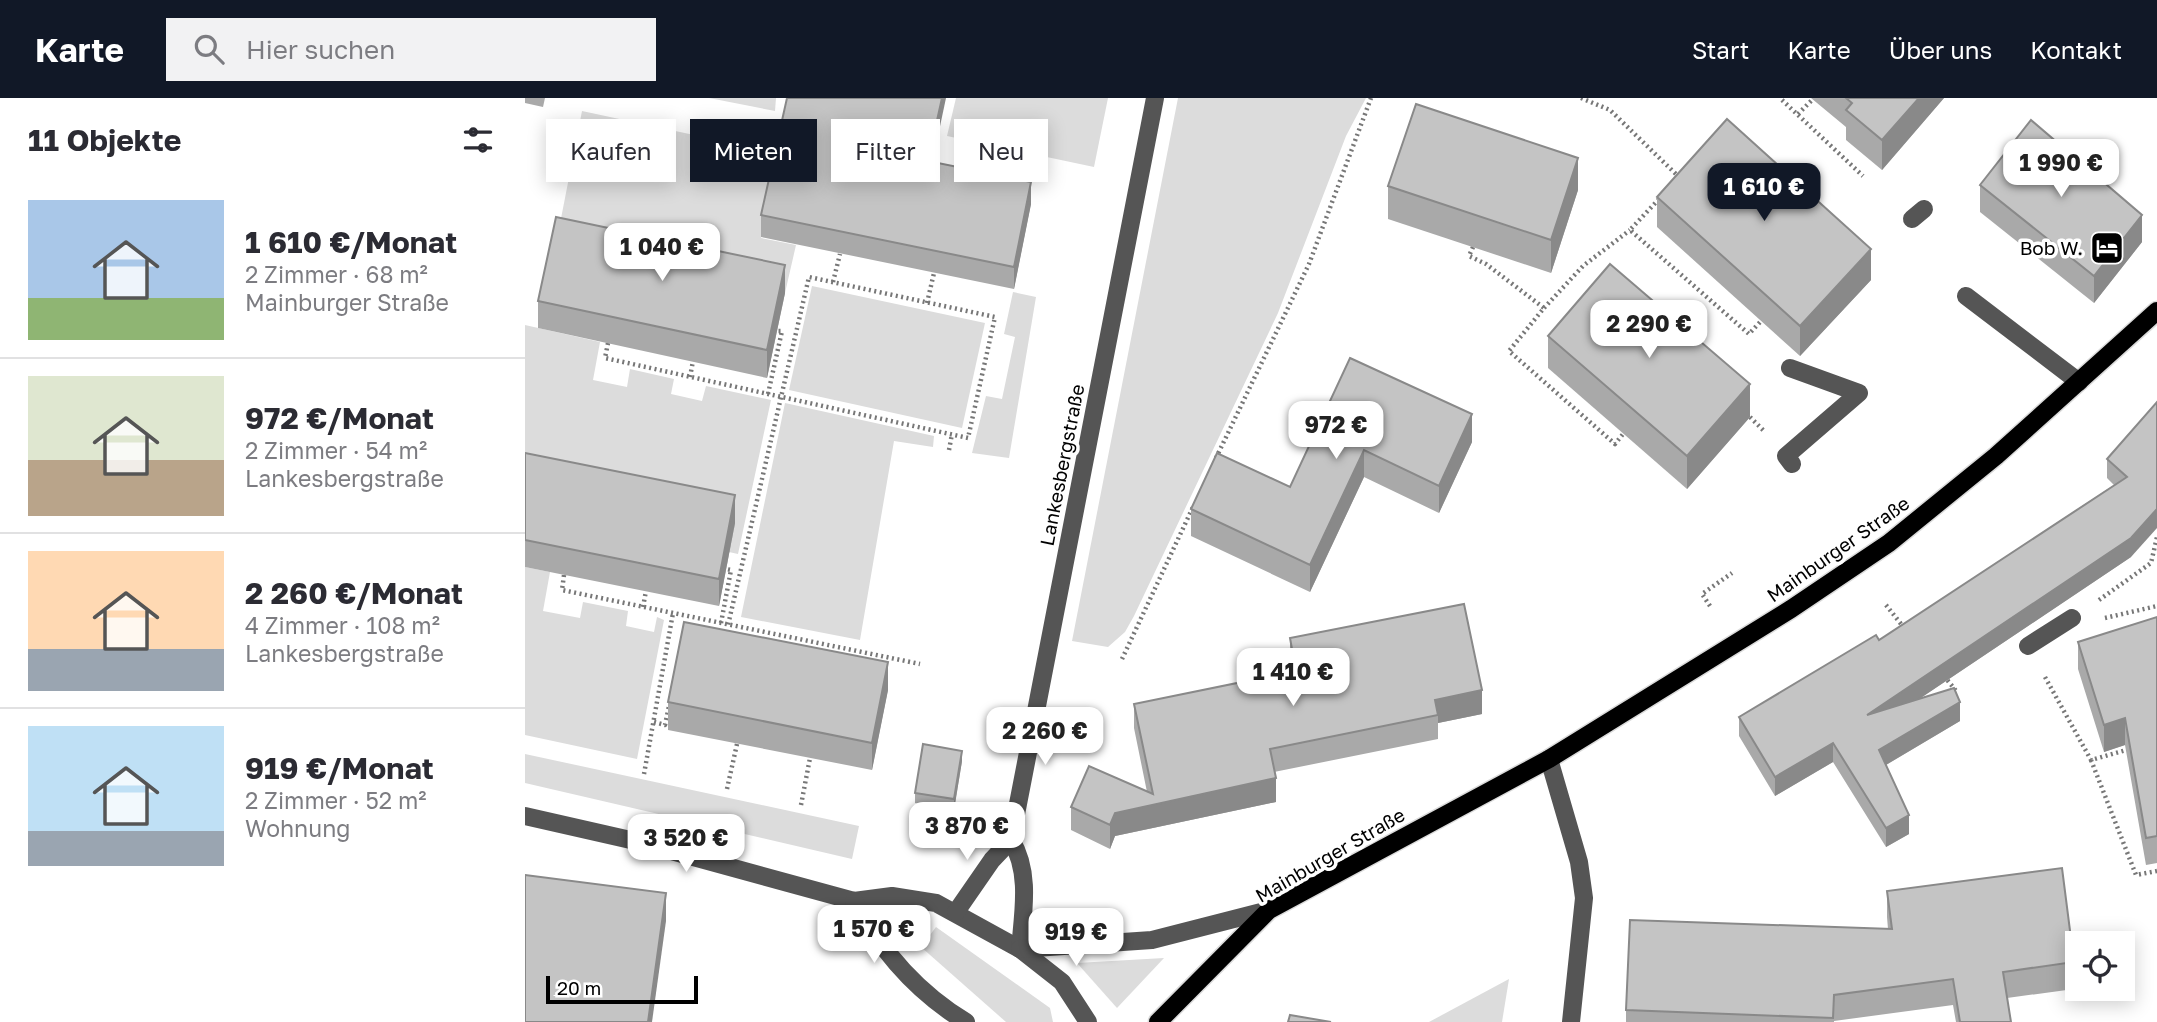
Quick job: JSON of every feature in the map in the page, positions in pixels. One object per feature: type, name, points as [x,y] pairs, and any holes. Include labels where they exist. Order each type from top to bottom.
[{"type":"main road","name":"Mainburger Straße","points":[[1158,1022],[1269,910],[1549,759],[1791,609],[1889,543],[1996,456],[2157,312]]},
{"type":"street","name":"Lankesbergstraße","points":[[1020,950],[1024,892],[1020,855],[1011,840],[1155,98]]},
{"type":"street","points":[[1966,296],[2080,382]]},
{"type":"street","points":[[1790,369],[1859,393],[1786,456],[1792,464]]},
{"type":"street","points":[[2028,646],[2072,618]]},
{"type":"street","points":[[1549,759],[1579,862],[1584,898],[1571,1022]]},
{"type":"street","points":[[525,816],[635,841],[854,901],[892,896],[919,898],[956,912],[1020,950],[1062,982],[1087,1022]]},
{"type":"street","points":[[956,912],[992,860],[1011,840]]},
{"type":"street","points":[[854,901],[870,931],[933,1002],[966,1022]]},
{"type":"street","points":[[1020,950],[1152,940],[1269,910]]},
{"type":"street","points":[[933,1002],[940,1022]]},
{"type":"path","points":[[1215,459],[1308,264],[1371,98]]},
{"type":"path","points":[[1581,98],[1609,110],[1680,178]]},
{"type":"path","points":[[1798,114],[1812,99]]},
{"type":"path","points":[[1782,100],[1863,176]]},
{"type":"path","points":[[1671,186],[1689,168]]},
{"type":"path","points":[[1623,434],[1615,444],[1509,351],[1544,307],[1583,266],[1630,229],[1663,195]]},
{"type":"path","points":[[1630,229],[1749,334],[1761,321]]},
{"type":"path","points":[[1473,247],[1469,257],[1486,264],[1544,307]]},
{"type":"path","points":[[833,282],[840,254]]},
{"type":"path","points":[[927,303],[934,273]]},
{"type":"path","points":[[608,343],[605,358],[779,397],[968,438],[995,317],[809,277],[779,397],[728,625]]},
{"type":"path","points":[[768,394],[782,331],[778,331]]},
{"type":"path","points":[[690,377],[693,361]]},
{"type":"path","points":[[949,450],[952,434]]},
{"type":"path","points":[[1122,659],[1198,496]]},
{"type":"path","points":[[2072,618],[2151,563],[2157,537]]},
{"type":"path","points":[[721,623],[731,570],[726,569]]},
{"type":"path","points":[[1710,606],[1702,594],[1732,573]]},
{"type":"path","points":[[565,575],[562,590],[921,664]]},
{"type":"path","points":[[643,607],[646,591]]},
{"type":"path","points":[[1886,605],[1910,634]]},
{"type":"path","points":[[644,774],[673,613]]},
{"type":"path","points":[[2028,646],[2091,760],[2136,875],[2157,871]]},
{"type":"path","points":[[1941,673],[1957,692]]},
{"type":"path","points":[[654,722],[665,725],[671,693]]},
{"type":"path","points":[[727,789],[737,744]]},
{"type":"path","points":[[2091,760],[2144,745]]},
{"type":"path","points":[[801,805],[810,758]]},
{"type":"shaded area","points":[[709,98],[776,98],[775,111]]},
{"type":"shaded area","points":[[956,98],[1108,98],[1094,167],[1048,157],[1048,119],[954,119],[954,137],[947,136]]},
{"type":"shaded area","points":[[1178,98],[1366,98],[1346,136],[1278,313],[1134,616],[1125,632],[1108,647],[1072,641]]},
{"type":"shaded area","points":[[582,111],[619,119],[580,119]]},
{"type":"shaded area","points":[[676,131],[690,134],[690,182],[772,182],[761,238],[796,245],[785,293],[556,244],[568,182],[676,182]]},
{"type":"shaded area","points":[[812,286],[985,323],[962,428],[789,390]]},
{"type":"shaded area","points":[[1013,292],[1036,297],[1009,458],[972,453],[986,396],[1002,399],[1015,337],[1004,334]]},
{"type":"shaded area","points":[[525,325],[600,342],[593,380],[627,387],[630,369],[674,379],[671,394],[702,401],[706,386],[771,400],[738,554],[729,552],[735,522],[525,480]]},
{"type":"shaded area","points":[[785,403],[934,436],[933,447],[894,441],[860,640],[741,617]]},
{"type":"shaded area","points":[[525,567],[550,572],[543,611],[580,618],[583,602],[628,611],[626,626],[654,632],[657,617],[664,620],[637,759],[525,735]]},
{"type":"shaded area","points":[[525,754],[859,826],[852,859],[525,783]]},
{"type":"shaded area","points":[[936,927],[1050,1008],[1053,1022],[1006,1022],[921,947]]},
{"type":"shaded area","points":[[1164,958],[1117,1008],[1077,963]]},
{"type":"shaded area","points":[[1509,979],[1502,1022],[1429,1022]]},
{"type":"building","points":[[787,98],[942,98],[937,119],[831,119],[831,182],[940,182],[940,163],[954,166],[954,182],[1031,182],[1014,267],[761,215],[768,182],[817,182],[817,119],[782,119]]},
{"type":"building","points":[[1846,98],[1919,98],[1882,140],[1846,110],[1852,103]]},
{"type":"building","points":[[1416,104],[1578,158],[1551,240],[1388,186]]},
{"type":"building","points":[[1727,119],[1871,249],[1800,326],[1657,197]]},
{"type":"building","points":[[2031,120],[2142,215],[2094,276],[1980,185]]},
{"type":"building","points":[[556,217],[785,265],[767,350],[538,301]]},
{"type":"building","points":[[1610,264],[1750,384],[1687,456],[1548,336]]},
{"type":"building","points":[[1350,358],[1472,414],[1439,486],[1364,450],[1310,565],[1191,509],[1217,453],[1290,487]]},
{"type":"building","points":[[2157,402],[2157,509],[2131,538],[1867,715],[1954,688],[1960,702],[1879,750],[1909,815],[1886,828],[1833,743],[1775,777],[1739,717],[1876,635],[1879,640],[2127,477],[2107,459]]},
{"type":"building","points":[[525,453],[735,495],[719,579],[525,540]]},
{"type":"building","points":[[1464,604],[1482,690],[1435,700],[1438,715],[1270,749],[1276,778],[1115,813],[1110,825],[1071,807],[1089,766],[1153,794],[1134,704],[1296,671],[1290,638]]},
{"type":"building","points":[[2157,617],[2157,836],[2146,838],[2125,718],[2104,725],[2078,642]]},
{"type":"building","points":[[684,622],[888,662],[872,743],[668,702]]},
{"type":"building","points":[[923,744],[962,751],[954,799],[915,793]]},
{"type":"building","points":[[2062,868],[2070,931],[2065,931],[2065,963],[2003,972],[2011,1022],[1960,1022],[1953,979],[1834,995],[1833,1018],[1626,1010],[1630,920],[1892,929],[1887,891]]},
{"type":"building","points":[[525,875],[666,893],[648,1022],[525,1022]]},
{"type":"building","points":[[1290,1015],[1331,1022],[1288,1022]]},
{"type":"place","name":"Bob W.","points":[[2107,248]]}]
